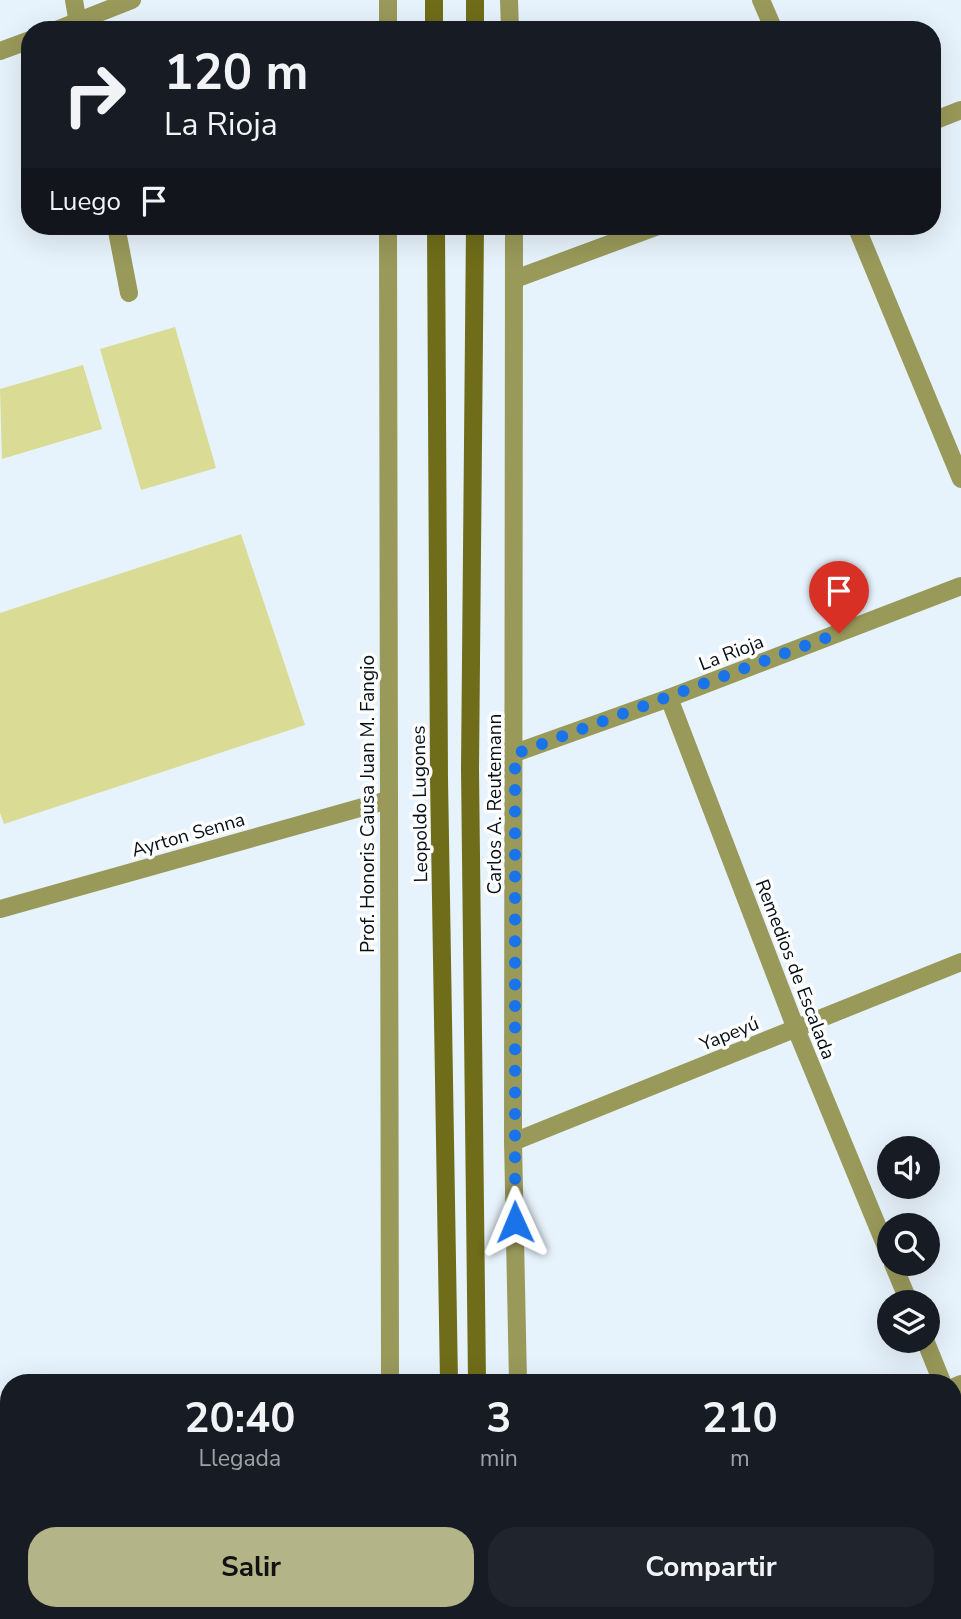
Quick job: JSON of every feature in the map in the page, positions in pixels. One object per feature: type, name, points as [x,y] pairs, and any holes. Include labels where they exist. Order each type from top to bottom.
[{"type":"main road","points":[[434,0],[434,21]]},
{"type":"main road","points":[[475,0],[475,21]]},
{"type":"main road","name":"Leopoldo Lugones","points":[[436,235],[439,764],[449,1374]]},
{"type":"main road","points":[[475,235],[470,769],[477,1374]]},
{"type":"street","points":[[74,0],[77,21]]},
{"type":"street","points":[[88,21],[132,0]]},
{"type":"street","points":[[388,0],[388,21]]},
{"type":"street","points":[[509,0],[510,21]]},
{"type":"street","points":[[761,0],[770,21]]},
{"type":"street","points":[[0,51],[21,43]]},
{"type":"street","points":[[941,118],[961,110]]},
{"type":"street","points":[[118,235],[129,293]]},
{"type":"street","name":"Prof. Honoris Causa Juan M. Fangio","points":[[388,235],[390,1374]]},
{"type":"street","name":"Carlos A. Reutemann","points":[[514,235],[513,1142],[518,1374]]},
{"type":"street","points":[[515,279],[634,235]]},
{"type":"street","points":[[860,235],[961,479]]},
{"type":"street","name":"La Rioja","points":[[515,754],[961,586]]},
{"type":"street","name":"Remedios de Escalada","points":[[669,698],[796,1029],[877,1225]]},
{"type":"street","name":"Ayrton Senna","points":[[0,909],[388,800]]},
{"type":"street","name":"Yapeyú","points":[[513,1142],[961,962]]},
{"type":"street","points":[[930,1353],[939,1374]]},
{"type":"green space","points":[[175,327],[216,468],[141,490],[100,349]]},
{"type":"green space","points":[[83,365],[102,429],[2,459],[0,389]]},
{"type":"green space","points":[[241,534],[305,725],[4,824],[0,813],[0,613]]},
{"type":"route","points":[[515,1222],[515,754],[839,633]]}]
